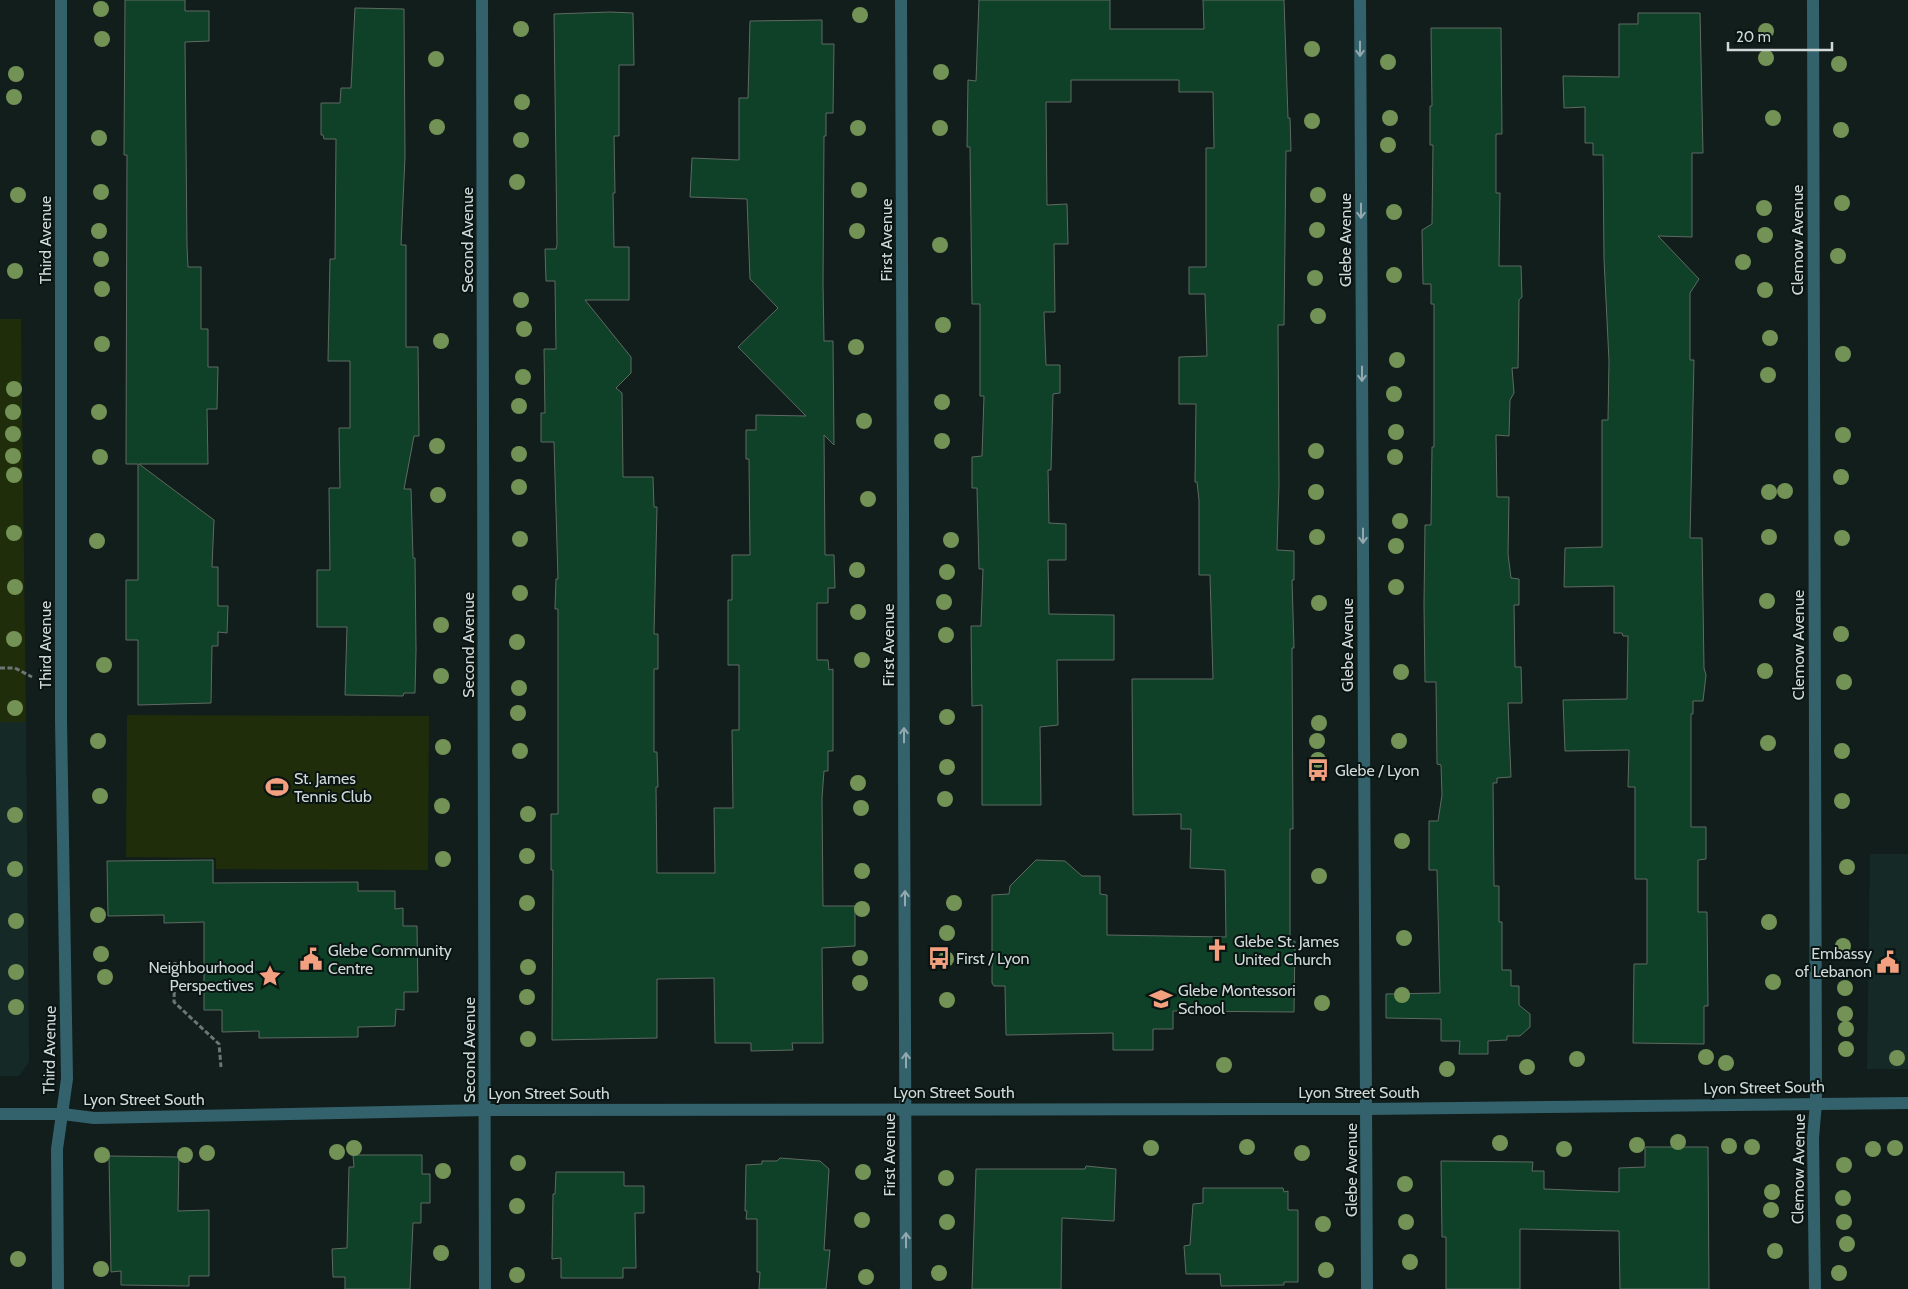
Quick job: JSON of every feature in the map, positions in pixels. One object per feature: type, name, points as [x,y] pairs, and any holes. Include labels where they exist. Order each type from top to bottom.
[{"type":"street","name":"Third Avenue","points":[[58,1289],[57,1148],[68,1079],[61,721],[61,0]]},
{"type":"street","name":"Second Avenue","points":[[482,0],[485,1289]]},
{"type":"street","name":"First Avenue","points":[[901,0],[906,1289]]},
{"type":"street","name":"Glebe Avenue","points":[[1360,0],[1367,1289]]},
{"type":"street","name":"Clemow Avenue","points":[[1813,0],[1816,1103],[1813,1138],[1815,1289]]},
{"type":"street","name":"Lyon Street South","points":[[0,1114],[63,1114],[94,1118],[486,1110],[1366,1108],[1908,1103]]},
{"type":"path","points":[[0,668],[15,668],[32,677]]},
{"type":"path","points":[[175,962],[174,1002],[219,1044],[222,1067]]},
{"type":"shaded area","points":[[0,722],[26,722],[29,1062],[19,1076],[0,1076]]},
{"type":"shaded area","name":"Embassy of Lebanon","points":[[1870,854],[1908,854],[1908,1069],[1867,1069]]},
{"type":"green space","points":[[0,319],[21,319],[26,722],[0,722]]},
{"type":"green space","name":"St. James Tennis Club","points":[[127,715],[429,716],[428,870],[216,869],[216,858],[126,857]]},
{"type":"building","points":[[125,0],[185,0],[185,11],[209,11],[209,41],[185,42],[187,246],[188,267],[201,267],[201,329],[208,329],[208,367],[218,367],[217,409],[207,409],[208,464],[139,464],[214,520],[212,567],[218,567],[218,606],[228,606],[227,633],[218,632],[218,646],[212,646],[211,703],[138,705],[138,640],[126,640],[126,580],[138,580],[138,464],[126,464],[127,155],[124,155]]},
{"type":"building","points":[[979,0],[1110,0],[1110,29],[1204,29],[1203,0],[1284,0],[1291,151],[1286,151],[1284,325],[1278,325],[1279,485],[1277,550],[1294,551],[1294,580],[1292,580],[1294,648],[1292,648],[1293,829],[1290,829],[1290,941],[1295,941],[1294,1012],[1173,1011],[1173,1029],[1153,1029],[1153,1050],[1113,1050],[1113,1033],[1006,1035],[1005,986],[994,986],[992,983],[992,895],[1009,894],[1010,886],[1036,860],[1065,861],[1082,876],[1100,876],[1100,894],[1107,895],[1107,935],[1226,937],[1225,870],[1190,868],[1191,829],[1181,829],[1181,814],[1133,815],[1132,679],[1213,679],[1210,575],[1199,575],[1199,500],[1197,482],[1195,482],[1196,404],[1179,404],[1179,357],[1207,356],[1205,294],[1189,294],[1189,267],[1206,267],[1206,148],[1214,148],[1213,92],[1179,92],[1179,80],[1071,80],[1071,102],[1046,102],[1047,205],[1067,204],[1068,244],[1054,244],[1055,312],[1044,312],[1046,365],[1060,365],[1060,393],[1053,394],[1051,470],[1048,470],[1049,523],[1066,524],[1066,560],[1048,560],[1049,614],[1114,615],[1114,660],[1057,660],[1058,725],[1040,727],[1041,805],[982,805],[982,705],[972,706],[971,626],[981,626],[983,569],[979,569],[977,488],[972,488],[972,457],[982,456],[984,396],[980,396],[980,304],[972,304],[970,147],[967,147],[968,80],[976,81]]},
{"type":"building","points":[[355,8],[404,9],[405,157],[401,245],[406,245],[406,347],[418,347],[419,436],[414,436],[404,489],[411,489],[413,558],[415,558],[415,693],[404,693],[403,696],[345,695],[347,627],[317,627],[317,570],[330,570],[329,488],[340,488],[339,428],[350,428],[350,361],[328,361],[330,259],[335,259],[336,139],[324,139],[323,135],[321,135],[321,103],[340,103],[341,88],[351,88]]},
{"type":"building","points":[[633,13],[634,65],[619,65],[619,136],[614,136],[615,193],[613,193],[614,247],[629,247],[629,300],[585,300],[631,357],[631,373],[616,388],[622,393],[623,477],[653,477],[654,507],[657,507],[654,634],[658,634],[658,669],[654,669],[654,752],[657,752],[658,787],[656,787],[657,873],[715,873],[714,808],[733,808],[732,730],[739,730],[739,665],[728,665],[728,600],[732,600],[732,555],[750,555],[749,459],[746,459],[746,430],[756,430],[756,415],[806,416],[738,347],[778,308],[750,279],[747,199],[690,197],[692,158],[739,160],[739,98],[748,98],[750,21],[822,20],[822,44],[834,44],[833,113],[826,113],[826,136],[824,136],[823,283],[824,341],[833,341],[834,445],[824,435],[825,555],[834,555],[835,588],[828,588],[828,603],[817,603],[817,660],[828,660],[829,670],[833,669],[833,751],[828,751],[828,771],[824,771],[822,798],[823,906],[855,906],[855,946],[822,948],[823,1043],[792,1043],[793,1050],[751,1051],[751,1043],[715,1043],[714,978],[657,979],[657,1038],[552,1040],[553,870],[551,870],[551,814],[558,814],[558,609],[555,609],[556,579],[558,579],[554,442],[541,442],[541,413],[545,413],[544,349],[556,349],[555,281],[546,281],[545,249],[556,249],[557,245],[554,14]]},
{"type":"building","points":[[1638,13],[1700,13],[1703,153],[1692,153],[1692,237],[1658,236],[1699,279],[1690,293],[1690,360],[1694,360],[1690,538],[1702,538],[1704,668],[1706,675],[1703,701],[1693,701],[1693,714],[1691,714],[1691,827],[1706,827],[1706,859],[1698,860],[1698,912],[1707,912],[1708,1006],[1704,1006],[1704,1044],[1633,1043],[1634,964],[1647,964],[1647,879],[1635,879],[1635,787],[1628,787],[1629,750],[1565,751],[1563,700],[1627,699],[1628,636],[1623,636],[1622,633],[1614,633],[1614,586],[1564,587],[1565,548],[1602,547],[1602,420],[1608,420],[1609,361],[1604,259],[1603,155],[1593,155],[1593,143],[1585,143],[1585,107],[1564,108],[1563,76],[1619,77],[1619,24],[1638,24]]},
{"type":"building","points":[[1431,28],[1501,28],[1502,134],[1496,134],[1496,193],[1500,193],[1499,266],[1521,266],[1522,297],[1519,300],[1518,368],[1512,368],[1514,393],[1510,400],[1509,436],[1496,435],[1497,497],[1509,497],[1508,554],[1511,578],[1519,579],[1519,605],[1514,605],[1515,667],[1521,667],[1522,703],[1508,703],[1511,777],[1497,778],[1497,783],[1493,783],[1494,886],[1499,886],[1499,922],[1502,922],[1502,970],[1511,970],[1511,986],[1519,986],[1519,1005],[1530,1014],[1530,1027],[1520,1036],[1507,1036],[1507,1040],[1488,1041],[1488,1054],[1459,1054],[1460,1041],[1441,1041],[1441,1019],[1386,1018],[1386,994],[1440,993],[1437,870],[1429,870],[1429,821],[1438,821],[1442,795],[1441,765],[1437,764],[1436,682],[1425,682],[1424,604],[1425,525],[1431,525],[1432,447],[1434,447],[1434,304],[1431,304],[1431,284],[1423,284],[1422,230],[1432,224],[1433,145],[1430,145],[1430,106],[1432,106]]},
{"type":"building","name":"Glebe Community Centre","points":[[213,860],[213,883],[358,882],[358,891],[395,891],[395,909],[403,908],[403,926],[417,926],[418,992],[404,992],[404,1010],[396,1009],[395,1026],[358,1027],[358,1037],[259,1038],[259,1031],[222,1032],[222,1010],[204,1010],[204,922],[164,923],[164,915],[108,916],[107,861]]},
{"type":"building","points":[[1645,1147],[1708,1147],[1709,1289],[1620,1289],[1619,1231],[1520,1229],[1520,1289],[1446,1289],[1446,1237],[1442,1237],[1441,1161],[1533,1162],[1532,1171],[1544,1171],[1544,1189],[1619,1192],[1619,1168],[1645,1167]]},
{"type":"building","points":[[353,1155],[422,1155],[422,1174],[430,1174],[430,1203],[421,1203],[421,1223],[413,1223],[410,1289],[345,1289],[345,1277],[333,1277],[332,1249],[347,1248],[349,1167],[354,1167]]},
{"type":"building","points":[[109,1156],[179,1157],[178,1211],[209,1210],[209,1276],[189,1276],[189,1286],[121,1285],[121,1271],[111,1272]]},
{"type":"building","points":[[780,1158],[820,1161],[829,1169],[824,1250],[830,1250],[826,1289],[759,1289],[760,1272],[757,1272],[757,1219],[746,1219],[747,1211],[745,1211],[746,1165],[762,1164],[762,1161],[777,1161]]},
{"type":"building","points":[[1086,1166],[1116,1169],[1114,1221],[1062,1218],[1061,1289],[972,1289],[976,1169],[1085,1169]]},
{"type":"building","points":[[556,1172],[624,1172],[624,1186],[644,1186],[644,1213],[635,1213],[636,1268],[623,1268],[623,1278],[561,1278],[561,1258],[552,1259],[553,1194],[555,1194]]},
{"type":"building","points":[[1203,1188],[1283,1188],[1284,1192],[1288,1191],[1288,1210],[1298,1210],[1298,1282],[1284,1282],[1284,1285],[1221,1286],[1220,1274],[1186,1274],[1184,1246],[1190,1245],[1193,1204],[1203,1203]]},
{"type":"place","name":"Glebe / Lyon","points":[[1318,770]]},
{"type":"place","name":"St. James Tennis Club","points":[[277,787]]},
{"type":"place","name":"Glebe St. James United Church","points":[[1217,950]]},
{"type":"place","name":"First / Lyon","points":[[939,958]]},
{"type":"place","name":"Glebe Community Centre","points":[[311,959]]},
{"type":"place","name":"Embassy of Lebanon","points":[[1888,962]]},
{"type":"place","name":"Neighbourhood Perspectives","points":[[270,976]]},
{"type":"place","name":"Glebe Montessori School","points":[[1161,999]]}]
